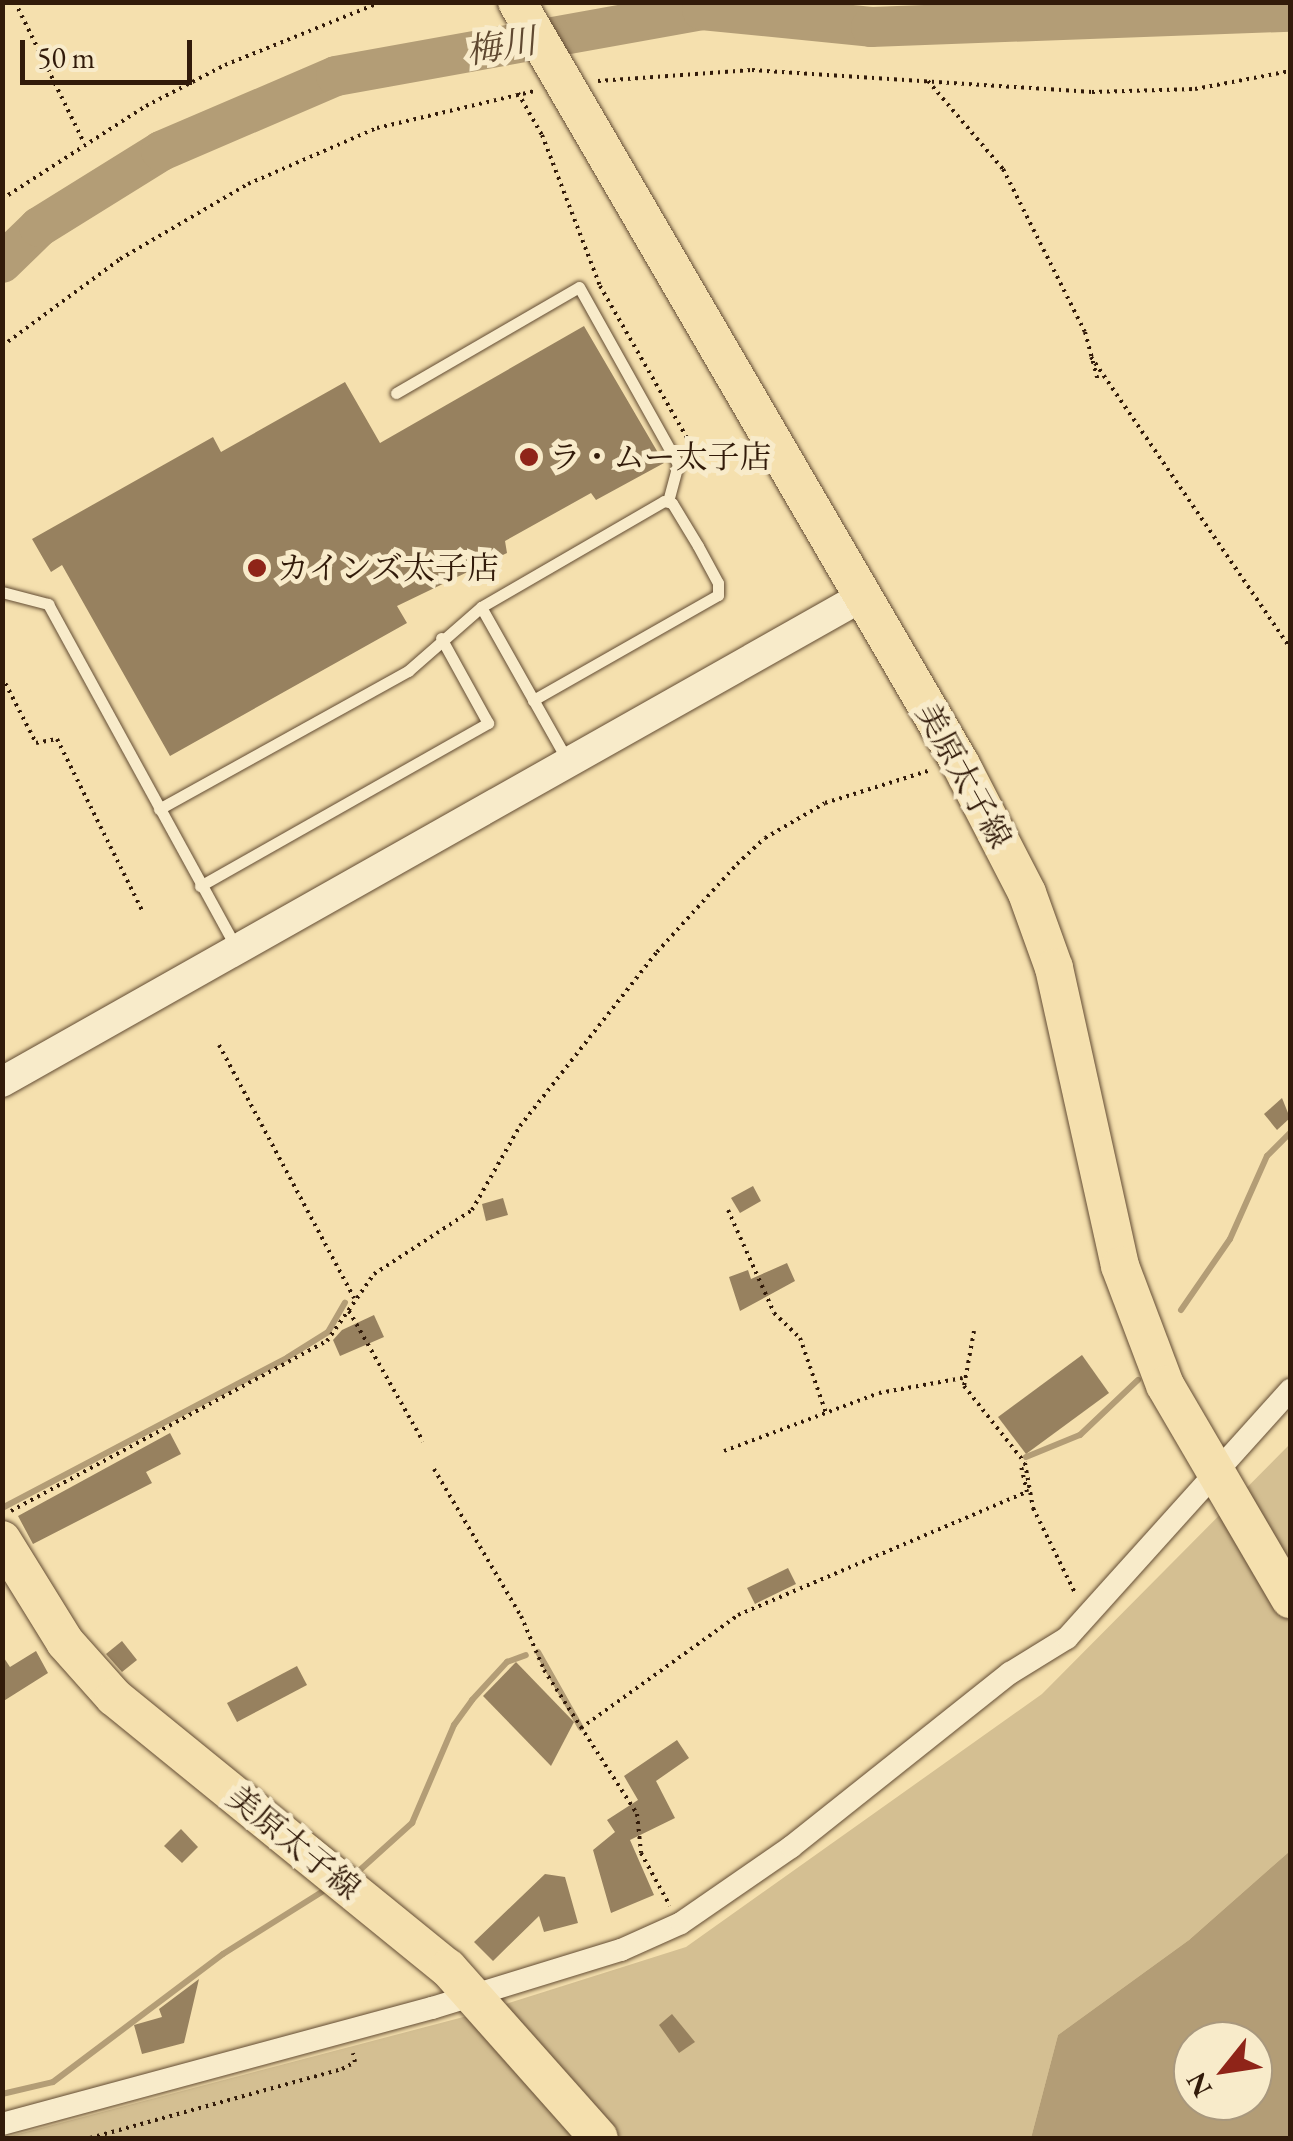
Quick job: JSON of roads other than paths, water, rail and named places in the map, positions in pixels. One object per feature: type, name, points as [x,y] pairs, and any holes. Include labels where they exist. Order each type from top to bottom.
[{"type":"main road","name":"美原太子線","points":[[517,2],[960,763],[1027,892],[1054,968],[1120,1266],[1165,1385],[1290,1599]]},
{"type":"main road","name":"美原太子線","points":[[2,1540],[64,1642],[114,1698],[484,2004],[599,2138]]},
{"type":"street","points":[[2,1082],[863,596]]},
{"type":"street","points":[[2,2124],[348,2030],[484,2004],[636,1945],[681,1922],[791,1847],[1010,1673],[1067,1638],[1221,1478],[1290,1390]]},
{"type":"lane","points":[[159,809],[408,671],[440,638],[481,607],[668,501],[678,464],[579,287],[396,393]]},
{"type":"lane","points":[[534,700],[718,594],[718,583],[668,501]]},
{"type":"lane","points":[[2,592],[21,592],[48,604],[237,950]]},
{"type":"lane","points":[[481,607],[570,764]]},
{"type":"lane","points":[[200,886],[488,723],[440,638]]},
{"type":"waterway","name":"梅川","points":[[2,263],[39,227],[161,151],[336,76],[702,10],[871,27],[1290,12]]},
{"type":"waterway","points":[[1181,1310],[1230,1239],[1267,1156],[1290,1133]]},
{"type":"waterway","points":[[4,1507],[288,1357],[328,1332],[345,1302]]},
{"type":"waterway","points":[[1026,1457],[1080,1435],[1138,1380]]},
{"type":"waterway","points":[[538,1652],[581,1728]]},
{"type":"waterway","points":[[361,1869],[412,1823],[454,1725],[472,1700],[507,1662],[526,1655]]},
{"type":"waterway","points":[[2,2094],[53,2082],[223,1954],[322,1892]]},
{"type":"place","name":"ラ・ムー太子店","points":[[529,457]]},
{"type":"place","name":"カインズ太子店","points":[[257,568]]}]
